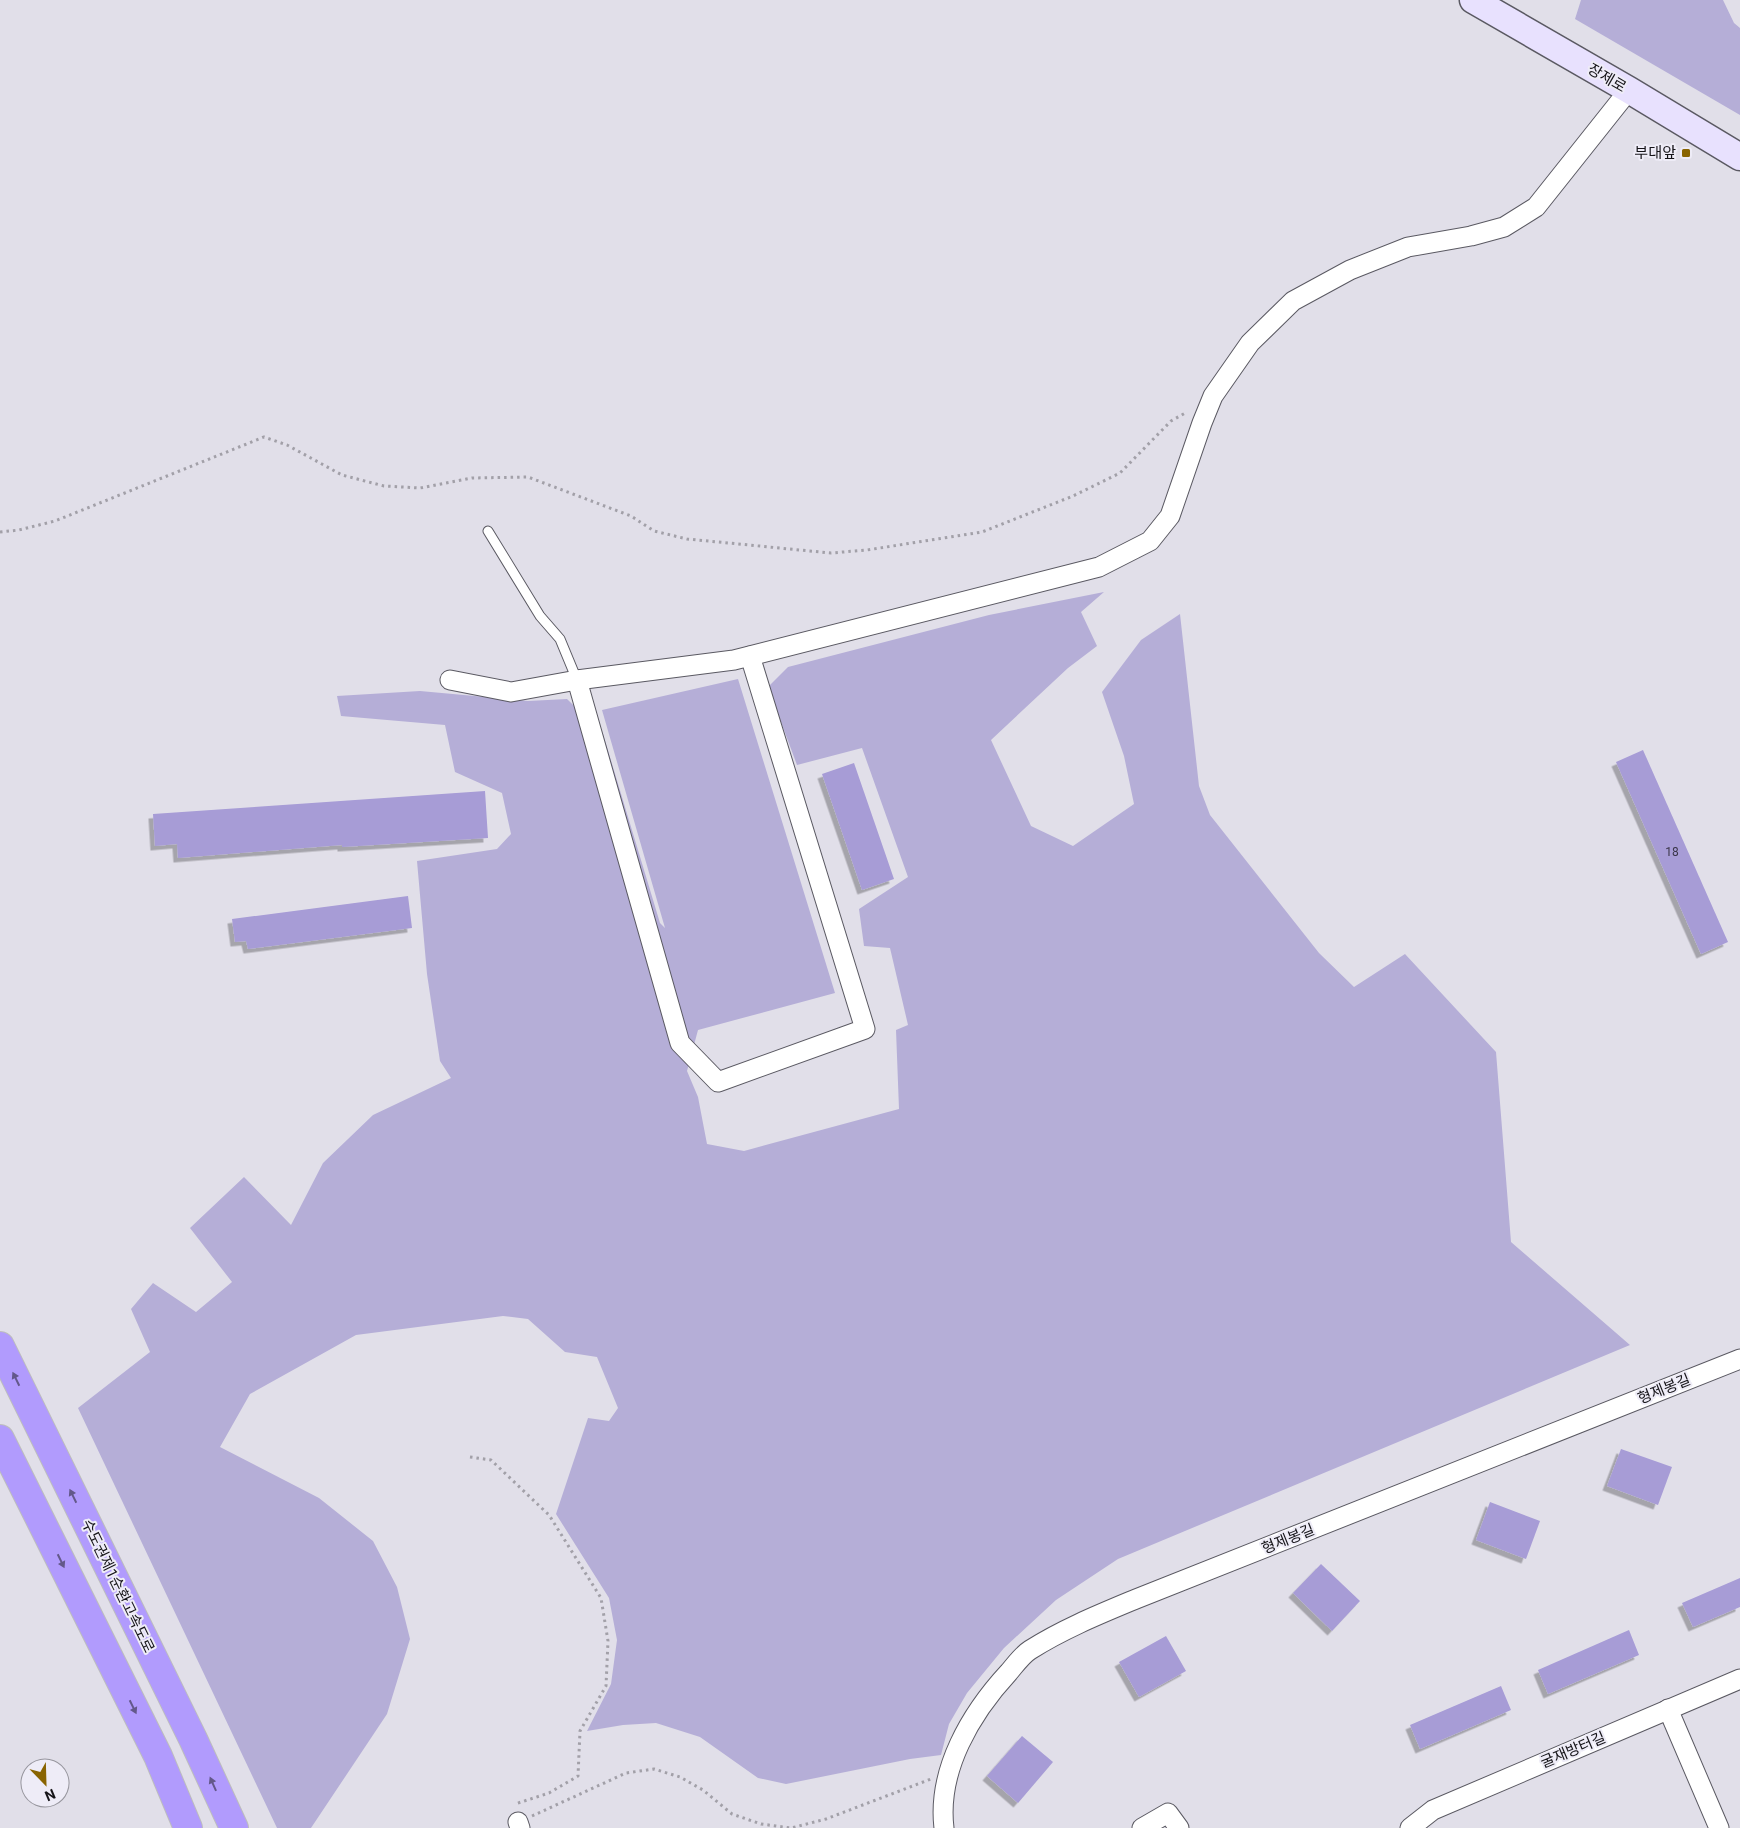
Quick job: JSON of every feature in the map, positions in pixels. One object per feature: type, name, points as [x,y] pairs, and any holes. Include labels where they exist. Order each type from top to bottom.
[{"type":"highway","name":"수도권제1순환고속도로","points":[[0,1346],[193,1739],[234,1828]]},
{"type":"highway","points":[[0,1439],[158,1756],[188,1828]]},
{"type":"main road","name":"장제로","points":[[1473,0],[1740,157]]},
{"type":"street","points":[[450,680],[511,692],[577,680],[734,660],[1099,567],[1150,541],[1170,516],[1213,396],[1250,343],[1293,301],[1350,270],[1400,250],[1504,227],[1536,207],[1629,90]]},
{"type":"street","points":[[577,680],[680,1043],[718,1082],[865,1029],[750,656]]},
{"type":"street","name":"형제봉길","points":[[944,1828],[942,1816],[948,1773],[966,1730],[990,1692],[1028,1651],[1081,1622],[1740,1359]]},
{"type":"street","name":"굴재방터길","points":[[1410,1828],[1432,1810],[1740,1679]]},
{"type":"street","points":[[1668,1709],[1719,1828]]},
{"type":"street","points":[[1142,1828],[1168,1813],[1179,1828]]},
{"type":"lane","points":[[488,531],[540,616],[560,639],[577,680]]},
{"type":"path","points":[[0,532],[19,530],[55,521],[264,437],[287,445],[342,475],[384,486],[420,488],[472,478],[528,477],[631,516],[654,531],[687,539],[831,553],[867,550],[982,532],[1073,496],[1120,473],[1171,421],[1213,396]]},
{"type":"path","points":[[470,1457],[491,1460],[549,1515],[601,1598],[608,1641],[606,1686],[580,1731],[578,1776],[549,1793],[515,1804],[519,1825],[626,1773],[654,1769],[680,1777],[703,1790],[732,1814],[761,1824],[791,1828],[826,1820],[948,1773]]},
{"type":"shaded area","points":[[1581,0],[1723,0],[1734,23],[1740,28],[1740,115],[1575,19]]},
{"type":"shaded area","points":[[1104,592],[1081,612],[1097,646],[1068,668],[991,740],[1031,826],[1073,846],[1134,804],[1124,756],[1102,692],[1141,640],[1180,614],[1199,786],[1210,815],[1319,953],[1354,987],[1405,954],[1496,1052],[1511,1242],[1630,1345],[1118,1559],[1056,1600],[1004,1648],[967,1693],[949,1724],[941,1755],[910,1759],[786,1784],[758,1778],[700,1737],[656,1723],[623,1725],[587,1731],[611,1684],[617,1640],[609,1598],[556,1514],[588,1418],[609,1421],[618,1408],[597,1357],[565,1352],[528,1319],[503,1316],[356,1335],[250,1394],[220,1447],[319,1498],[373,1541],[397,1587],[410,1639],[387,1714],[311,1828],[277,1828],[78,1408],[150,1352],[131,1309],[153,1283],[196,1312],[232,1282],[190,1228],[244,1177],[291,1225],[323,1163],[373,1115],[451,1078],[440,1061],[427,974],[417,861],[497,849],[511,834],[502,793],[455,772],[445,725],[341,716],[337,696],[420,691],[528,701],[567,699],[603,734],[660,923],[665,928],[602,710],[738,679],[835,993],[698,1030],[687,1071],[698,1097],[707,1144],[744,1151],[899,1109],[896,1030],[908,1025],[890,948],[864,946],[859,909],[908,877],[862,748],[797,765],[768,687],[788,667],[989,615]]},
{"type":"building","points":[[1643,750],[1728,942],[1701,954],[1616,762]]},
{"type":"building","points":[[854,763],[894,879],[862,890],[822,774]]},
{"type":"building","points":[[485,791],[488,838],[342,847],[342,845],[178,858],[177,844],[155,846],[153,814]]},
{"type":"building","points":[[408,896],[412,928],[248,949],[246,941],[235,942],[232,919]]},
{"type":"building","points":[[1621,1449],[1672,1467],[1658,1505],[1607,1486]]},
{"type":"building","points":[[1490,1502],[1540,1521],[1526,1559],[1476,1540]]},
{"type":"building","points":[[1321,1564],[1360,1601],[1332,1631],[1293,1593]]},
{"type":"building","points":[[1740,1578],[1740,1607],[1693,1627],[1682,1603]]},
{"type":"building","points":[[1629,1630],[1639,1655],[1548,1694],[1538,1670]]},
{"type":"building","points":[[1166,1636],[1186,1671],[1139,1697],[1119,1662]]},
{"type":"building","points":[[1501,1686],[1511,1710],[1420,1749],[1410,1725]]},
{"type":"building","points":[[1022,1736],[1053,1762],[1018,1803],[987,1776]]},
{"type":"place","name":"부대앞","points":[[1686,153]]}]
